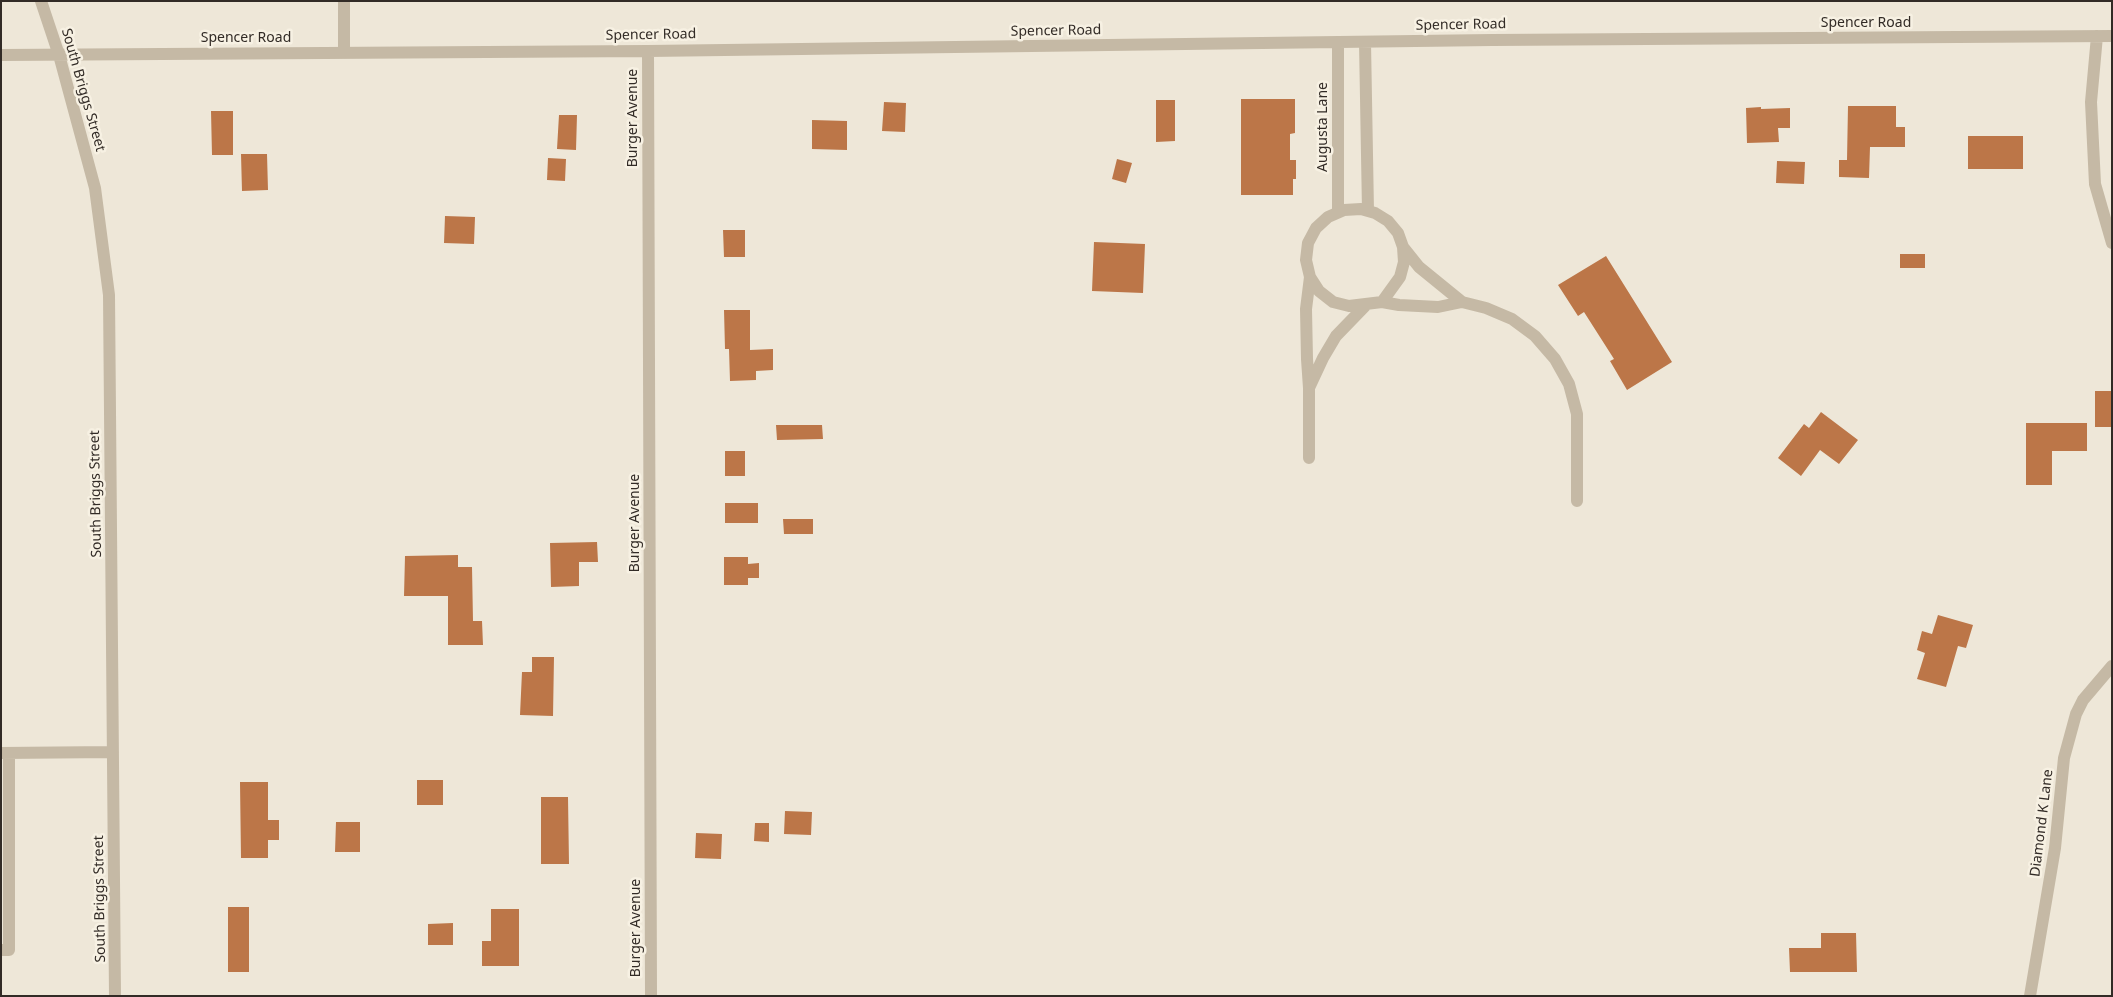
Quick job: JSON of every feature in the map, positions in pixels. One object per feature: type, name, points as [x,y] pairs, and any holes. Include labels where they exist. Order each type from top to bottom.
[{"type":"street","name":"South Briggs Street","points":[[41,1],[59,54],[95,188],[109,295],[116,996]]},
{"type":"street","points":[[344,1],[344,53]]},
{"type":"street","points":[[2097,36],[2091,102],[2095,184],[2112,243]]},
{"type":"street","name":"Spencer Road","points":[[1,55],[648,51],[1338,42],[2112,36]]},
{"type":"street","name":"Augusta Lane","points":[[1338,42],[1338,212]]},
{"type":"street","points":[[1365,42],[1368,211]]},
{"type":"street","name":"Burger Avenue","points":[[648,51],[651,996]]},
{"type":"street","points":[[1382,302],[1400,277],[1404,262],[1403,247],[1398,233],[1388,221],[1376,213],[1361,209],[1338,212],[1328,217],[1316,228],[1308,244],[1306,260],[1310,277],[1319,291],[1333,302],[1349,306],[1382,302],[1438,307],[1462,302]]},
{"type":"street","points":[[1403,247],[1418,267],[1462,302],[1486,308],[1512,319],[1535,336],[1555,359],[1569,384],[1577,414],[1577,501]]},
{"type":"street","points":[[1309,458],[1306,309],[1310,277]]},
{"type":"street","points":[[1309,388],[1336,336],[1366,305]]},
{"type":"street","name":"Diamond K Lane","points":[[2030,996],[2055,848],[2064,758],[2076,714],[2083,700],[2112,666]]},
{"type":"street","points":[[1,950],[9,950],[5,753],[113,752]]},
{"type":"building","points":[[1241,99],[1295,99],[1295,133],[1290,134],[1290,160],[1296,160],[1296,179],[1293,179],[1293,195],[1241,195]]},
{"type":"building","points":[[1156,100],[1175,100],[1175,141],[1156,142]]},
{"type":"building","points":[[884,102],[906,103],[905,132],[882,131]]},
{"type":"building","points":[[1848,106],[1896,106],[1896,127],[1905,127],[1905,147],[1870,147],[1869,178],[1839,177],[1839,160],[1847,160]]},
{"type":"building","points":[[1761,107],[1761,109],[1790,108],[1790,128],[1778,128],[1779,142],[1747,143],[1746,108]]},
{"type":"building","points":[[211,111],[233,111],[233,155],[212,155]]},
{"type":"building","points":[[559,115],[577,115],[576,150],[557,149]]},
{"type":"building","points":[[812,120],[847,121],[847,150],[812,149]]},
{"type":"building","points":[[1968,136],[2023,136],[2023,169],[1968,169]]},
{"type":"building","points":[[241,154],[267,154],[268,190],[242,191]]},
{"type":"building","points":[[548,158],[566,159],[565,181],[547,180]]},
{"type":"building","points":[[1117,159],[1132,163],[1126,183],[1112,179]]},
{"type":"building","points":[[1777,161],[1805,162],[1804,184],[1776,183]]},
{"type":"building","points":[[445,216],[475,217],[474,244],[444,243]]},
{"type":"building","points":[[723,230],[745,230],[745,257],[724,257]]},
{"type":"building","points":[[1094,242],[1145,244],[1143,293],[1092,291]]},
{"type":"building","points":[[1900,254],[1925,254],[1925,268],[1900,268]]},
{"type":"building","points":[[1606,256],[1672,362],[1627,390],[1610,361],[1614,359],[1584,312],[1578,316],[1558,285]]},
{"type":"building","points":[[724,310],[750,310],[750,350],[773,349],[773,370],[756,371],[756,380],[730,381],[729,349],[725,349]]},
{"type":"building","points":[[2095,391],[2112,391],[2112,427],[2095,427]]},
{"type":"building","points":[[1821,412],[1858,440],[1839,464],[1820,450],[1801,476],[1778,458],[1804,424],[1809,428]]},
{"type":"building","points":[[2026,423],[2087,423],[2087,451],[2052,451],[2052,485],[2026,485]]},
{"type":"building","points":[[776,425],[822,425],[823,439],[777,440]]},
{"type":"building","points":[[725,451],[745,451],[745,476],[725,476]]},
{"type":"building","points":[[725,503],[758,503],[758,523],[725,523]]},
{"type":"building","points":[[783,519],[813,519],[813,534],[784,534]]},
{"type":"building","points":[[597,542],[598,562],[579,562],[579,586],[551,587],[550,543]]},
{"type":"building","points":[[458,555],[458,567],[472,567],[473,621],[482,621],[483,645],[448,645],[448,596],[404,596],[405,556]]},
{"type":"building","points":[[724,557],[748,557],[748,564],[759,563],[759,578],[748,578],[748,585],[724,585]]},
{"type":"building","points":[[1938,615],[1973,625],[1966,648],[1958,646],[1946,687],[1917,679],[1925,653],[1917,650],[1922,631],[1932,634]]},
{"type":"building","points":[[532,657],[554,657],[553,716],[520,715],[522,672],[532,672]]},
{"type":"building","points":[[417,780],[443,780],[443,805],[417,805]]},
{"type":"building","points":[[240,782],[268,782],[268,820],[279,820],[279,840],[268,840],[268,858],[241,858]]},
{"type":"building","points":[[541,797],[568,797],[569,864],[541,864]]},
{"type":"building","points":[[785,811],[812,812],[811,835],[784,834]]},
{"type":"building","points":[[336,822],[360,822],[360,852],[335,852]]},
{"type":"building","points":[[755,823],[769,823],[769,842],[754,841]]},
{"type":"building","points":[[696,833],[722,834],[721,859],[695,858]]},
{"type":"building","points":[[228,907],[249,907],[249,972],[228,972]]},
{"type":"building","points":[[491,909],[519,909],[519,966],[482,966],[482,941],[491,941]]},
{"type":"building","points":[[453,923],[453,945],[428,945],[428,924]]},
{"type":"building","points":[[1821,933],[1856,933],[1857,972],[1790,972],[1789,948],[1821,948]]}]
